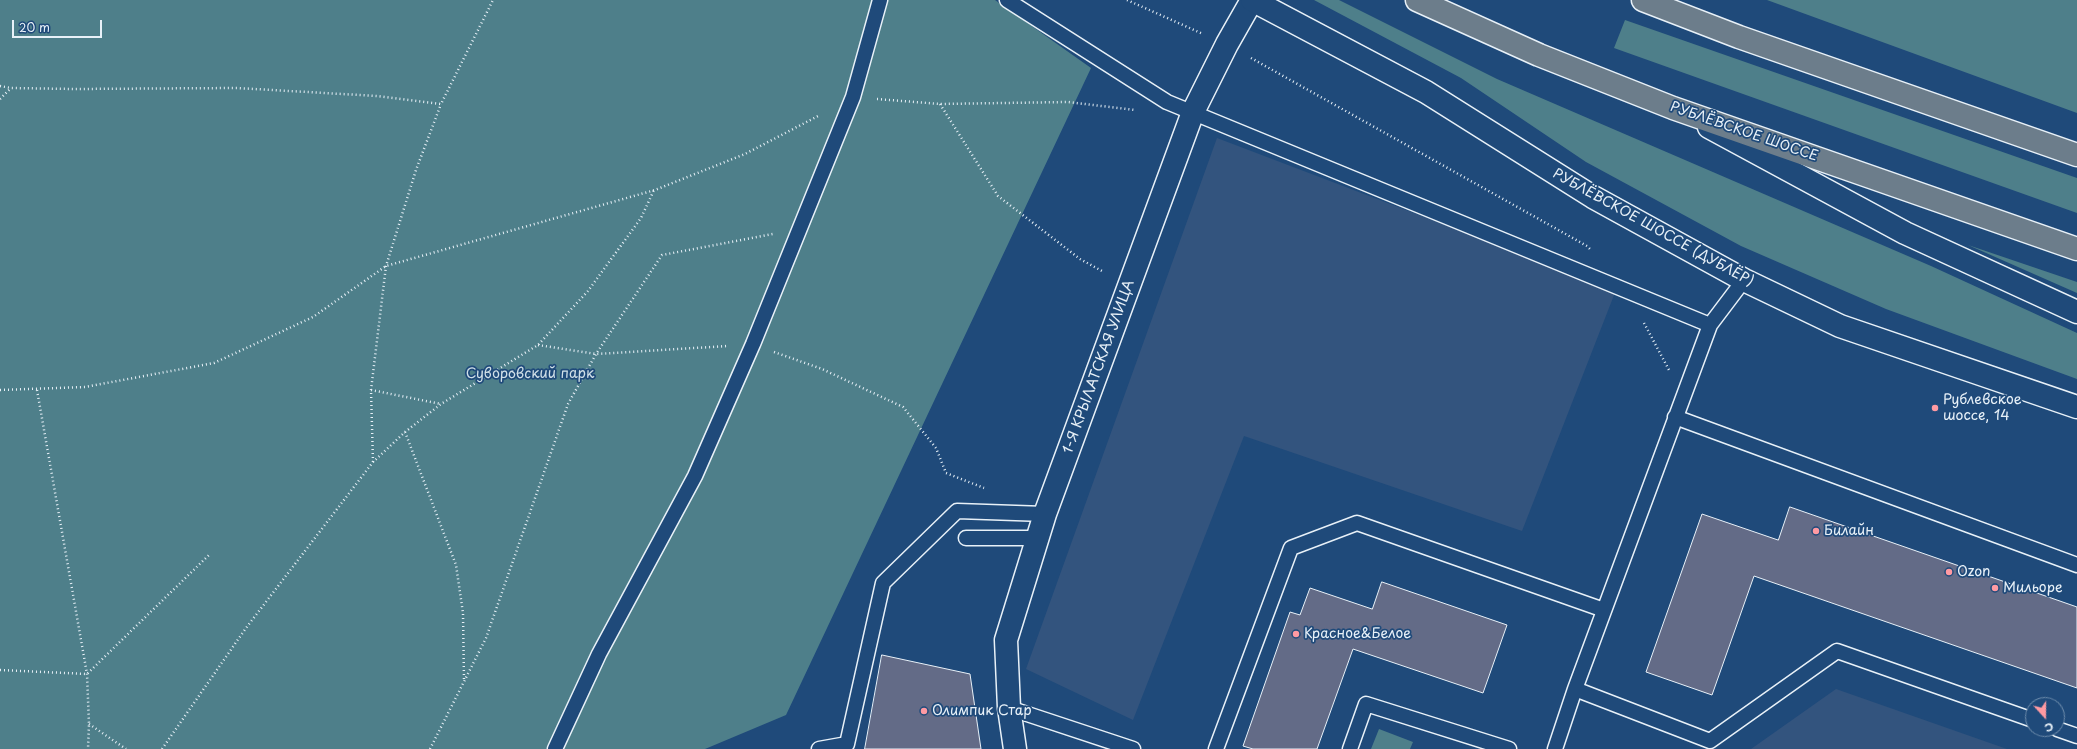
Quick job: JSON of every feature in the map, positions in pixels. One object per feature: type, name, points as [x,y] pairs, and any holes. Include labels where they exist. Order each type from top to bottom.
[{"type":"main road","name":"РУБЛЁВСКОЕ ШОССЕ","points":[[1416,0],[1539,55],[1673,108],[2077,249]]},
{"type":"main road","points":[[1643,0],[1739,37],[2077,155]]},
{"type":"street","name":"1-Я КРЫЛАТСКАЯ УЛИЦА","points":[[1015,749],[1009,708],[1006,640],[1037,538],[1193,112],[1227,44],[1252,0]]},
{"type":"street","name":"РУБЛЁВСКОЕ ШОССЕ (ДУБЛЁР)","points":[[1252,0],[1426,92],[1593,197],[1744,280],[1840,326],[2077,407]]},
{"type":"street","points":[[1673,108],[1905,233],[2077,312]]},
{"type":"lane","points":[[555,749],[599,654],[695,476],[753,344],[853,97],[880,0]]},
{"type":"lane","points":[[1007,0],[1167,102],[1710,325]]},
{"type":"lane","points":[[1555,749],[1575,689],[1710,325],[1744,280]]},
{"type":"lane","points":[[1676,417],[2077,565]]},
{"type":"lane","points":[[819,749],[847,744],[883,583],[957,511],[1045,514]]},
{"type":"lane","points":[[1216,749],[1291,548],[1357,523],[1604,610]]},
{"type":"lane","points":[[966,538],[1037,538]]},
{"type":"lane","points":[[1575,689],[1710,741],[1837,651],[2025,717]]},
{"type":"lane","points":[[1350,749],[1366,704],[1509,749]]},
{"type":"lane","points":[[1009,708],[1134,749]]},
{"type":"lane","points":[[2065,732],[2077,736]]},
{"type":"path","points":[[373,462],[371,390],[386,266],[416,170],[441,104],[493,0]]},
{"type":"path","points":[[1127,0],[1227,44],[1587,246],[1592,251]]},
{"type":"path","points":[[0,86],[11,88],[238,88],[377,96],[441,104]]},
{"type":"path","points":[[0,99],[11,88]]},
{"type":"path","points":[[0,390],[38,390],[84,387],[214,363],[313,317],[386,266],[655,190],[745,154],[853,97],[940,104],[1068,102],[1139,110]]},
{"type":"path","points":[[940,104],[998,196],[1080,259],[1102,271]]},
{"type":"path","points":[[162,749],[246,628],[373,462],[405,432],[441,404],[538,344],[588,291],[641,218],[655,190]]},
{"type":"path","points":[[430,749],[486,638],[568,404],[596,354],[662,255],[799,230]]},
{"type":"path","points":[[1626,290],[1683,396]]},
{"type":"path","points":[[538,344],[596,354],[753,344],[822,369],[903,407],[936,448],[946,472],[989,490]]},
{"type":"path","points":[[38,390],[87,674],[89,724],[88,749]]},
{"type":"path","points":[[371,390],[441,404]]},
{"type":"path","points":[[405,432],[456,565],[463,613],[464,682]]},
{"type":"path","points":[[0,670],[87,674],[210,554]]},
{"type":"path","points":[[89,724],[126,749]]},
{"type":"shaded area","points":[[1217,138],[1616,290],[1522,531],[1244,436],[1133,720],[1026,669]]},
{"type":"shaded area","points":[[1836,689],[2007,749],[1751,749]]},
{"type":"green space","name":"Суворовский парк","points":[[0,0],[995,0],[1091,68],[786,715],[705,749],[0,749]]},
{"type":"green space","points":[[1314,0],[1339,0],[1497,79],[1931,266],[2077,333],[2077,379],[1886,309],[1741,246],[1586,162],[1461,78]]},
{"type":"green space","points":[[1767,0],[2077,0],[2077,113]]},
{"type":"green space","points":[[1625,20],[2077,178],[2077,213],[1614,48]]},
{"type":"green space","points":[[1968,245],[2077,282],[2077,293]]},
{"type":"green space","points":[[1379,729],[1413,742],[1410,749],[1371,749]]},
{"type":"building","points":[[1790,507],[2077,607],[2077,688],[1754,576],[1712,695],[1646,672],[1702,514],[1778,540]]},
{"type":"building","points":[[1382,582],[1507,625],[1483,693],[1353,649],[1317,749],[1253,749],[1243,746],[1290,612],[1300,615],[1310,588],[1372,609]]},
{"type":"building","name":"Олимпик Стар","points":[[882,655],[970,674],[981,749],[865,749]]},
{"type":"place","name":"Рублевское шоссе, 14","points":[[1935,408]]},
{"type":"place","name":"Билайн","points":[[1816,531]]},
{"type":"place","name":"Ozon","points":[[1949,572]]},
{"type":"place","name":"Мильоре","points":[[1995,588]]},
{"type":"place","name":"Красное&Белое","points":[[1296,634]]},
{"type":"place","name":"Олимпик Стар","points":[[924,711]]}]
